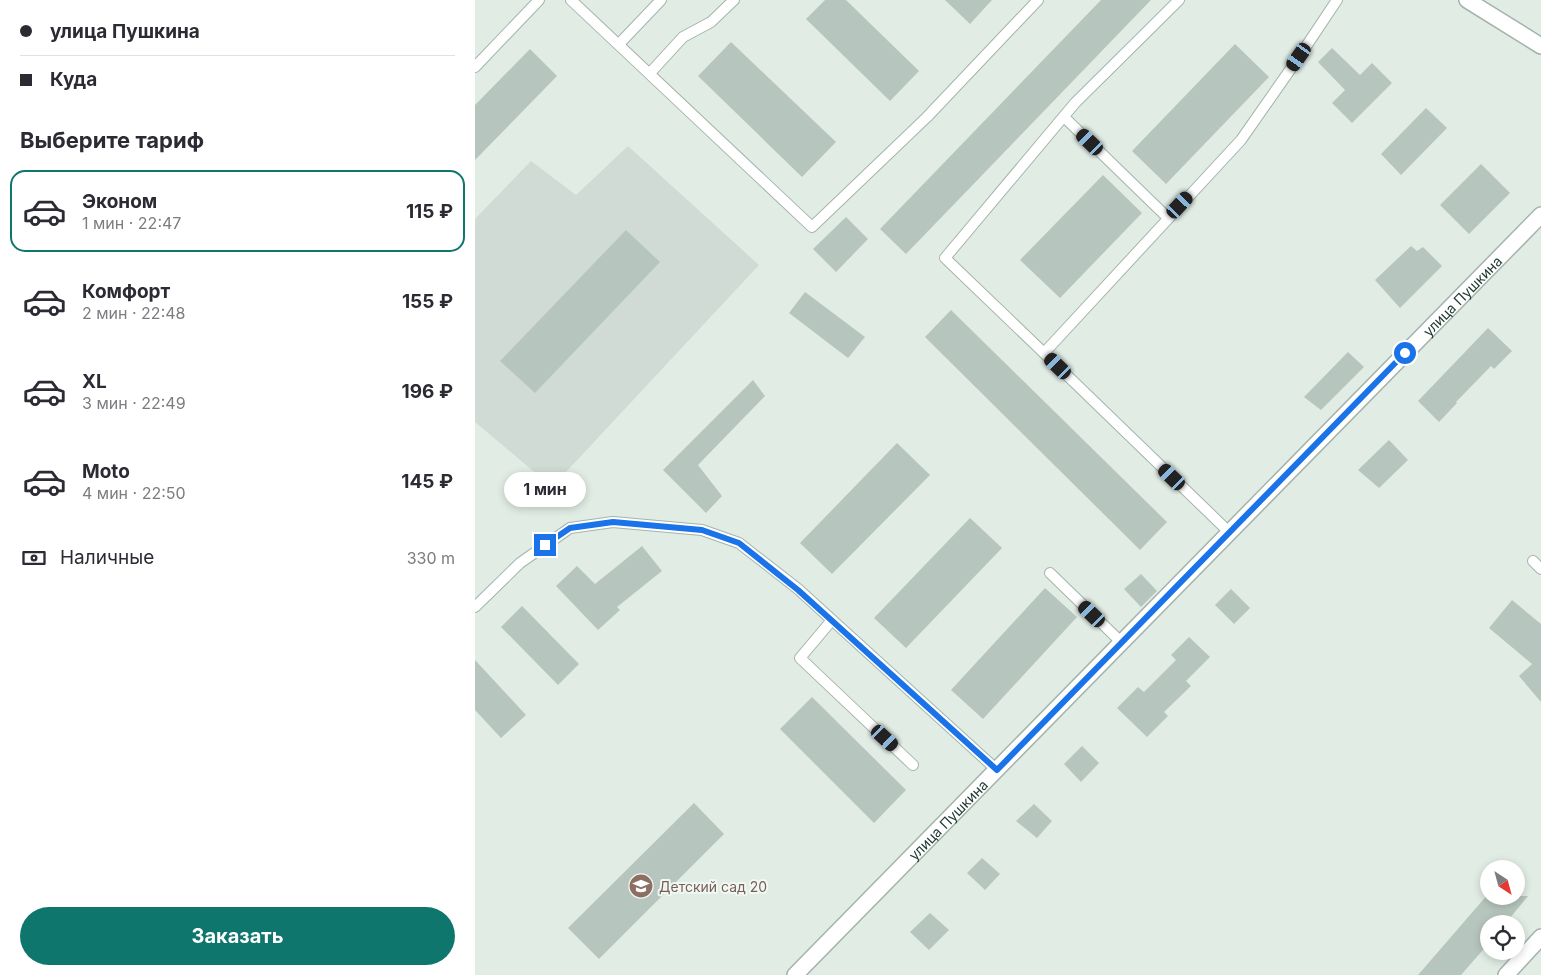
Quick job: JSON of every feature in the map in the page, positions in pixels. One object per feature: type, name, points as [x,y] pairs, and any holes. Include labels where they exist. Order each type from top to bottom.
[{"type":"street","points":[[1467,0],[1541,46]]},
{"type":"street","name":"улица Пушкина","points":[[795,975],[1541,214]]},
{"type":"street","points":[[1506,975],[1541,937]]},
{"type":"lane","points":[[475,67],[539,0]]},
{"type":"lane","points":[[571,0],[812,227],[927,117],[1032,2]]},
{"type":"lane","points":[[619,44],[661,0]]},
{"type":"lane","points":[[649,73],[683,37],[711,22],[735,0]]},
{"type":"lane","points":[[1179,0],[1075,103],[945,258],[1229,532]]},
{"type":"lane","points":[[1044,353],[1241,140],[1337,0]]},
{"type":"lane","points":[[1064,117],[1168,218]]},
{"type":"lane","points":[[475,607],[520,563],[570,528],[613,522],[702,530],[739,543],[798,590],[997,770]]},
{"type":"lane","points":[[1050,573],[1121,642]]},
{"type":"lane","points":[[832,620],[800,658],[913,765]]},
{"type":"shaded area","points":[[628,146],[759,265],[552,487],[475,422],[475,219],[531,161],[576,195]]},
{"type":"building","points":[[825,0],[846,0],[919,71],[890,101],[806,19]]},
{"type":"building","points":[[945,0],[992,0],[970,24]]},
{"type":"building","points":[[1101,0],[1151,0],[906,254],[880,229]]},
{"type":"building","points":[[731,42],[836,142],[802,177],[698,76]]},
{"type":"building","points":[[1235,44],[1269,77],[1166,184],[1132,151]]},
{"type":"building","points":[[1332,48],[1360,75],[1372,63],[1392,83],[1352,123],[1332,103],[1345,90],[1318,62]]},
{"type":"building","points":[[530,49],[557,76],[475,160],[475,105]]},
{"type":"building","points":[[1426,108],[1447,128],[1401,175],[1381,154]]},
{"type":"building","points":[[1481,164],[1510,193],[1469,234],[1440,205]]},
{"type":"building","points":[[1103,175],[1142,213],[1060,298],[1020,260]]},
{"type":"building","points":[[846,217],[868,239],[836,272],[813,249]]},
{"type":"building","points":[[626,230],[660,262],[535,393],[500,361]]},
{"type":"building","points":[[1411,246],[1417,251],[1423,247],[1442,266],[1400,308],[1375,280]]},
{"type":"building","points":[[805,292],[865,337],[848,358],[789,313]]},
{"type":"building","points":[[951,310],[1167,522],[1140,550],[925,337]]},
{"type":"building","points":[[1488,328],[1512,351],[1494,369],[1491,366],[1439,422],[1418,401]]},
{"type":"building","points":[[1348,352],[1364,367],[1321,410],[1304,397]]},
{"type":"building","points":[[753,380],[765,396],[698,465],[722,496],[706,513],[663,470]]},
{"type":"building","points":[[1389,440],[1408,460],[1379,488],[1358,470]]},
{"type":"building","points":[[897,443],[930,475],[832,574],[800,543]]},
{"type":"building","points":[[970,518],[1002,548],[906,648],[874,618]]},
{"type":"building","points":[[642,546],[662,571],[617,607],[620,610],[598,630],[556,586],[577,566],[595,584]]},
{"type":"building","points":[[1141,574],[1157,591],[1141,607],[1124,589]]},
{"type":"building","points":[[1045,588],[1077,617],[983,719],[951,690]]},
{"type":"building","points":[[1231,589],[1250,608],[1234,624],[1215,605]]},
{"type":"building","points":[[1512,600],[1541,624],[1541,702],[1519,676],[1532,664],[1489,628]]},
{"type":"building","points":[[522,606],[579,664],[558,685],[501,627]]},
{"type":"building","points":[[1189,637],[1210,657],[1186,681],[1191,686],[1164,712],[1168,716],[1147,737],[1117,708],[1138,687],[1144,692],[1176,660],[1171,655]]},
{"type":"building","points":[[475,660],[526,715],[501,738],[475,710]]},
{"type":"building","points":[[812,697],[906,790],[874,823],[780,729]]},
{"type":"building","points":[[1082,746],[1099,763],[1081,782],[1064,764]]},
{"type":"building","points":[[694,803],[724,834],[599,959],[568,928]]},
{"type":"building","points":[[1034,804],[1052,821],[1037,838],[1016,821]]},
{"type":"building","points":[[982,858],[1000,874],[985,890],[967,873]]},
{"type":"building","points":[[1480,903],[1480,905],[1521,905],[1512,915],[1480,915],[1480,953],[1461,975],[1418,975]]},
{"type":"building","points":[[930,913],[949,930],[929,950],[910,932]]},
{"type":"place","name":"Детский сад 20","points":[[641,886]]},
{"type":"route","points":[[545,545],[570,528],[613,522],[702,530],[739,543],[798,590],[997,770],[1405,353]]}]
